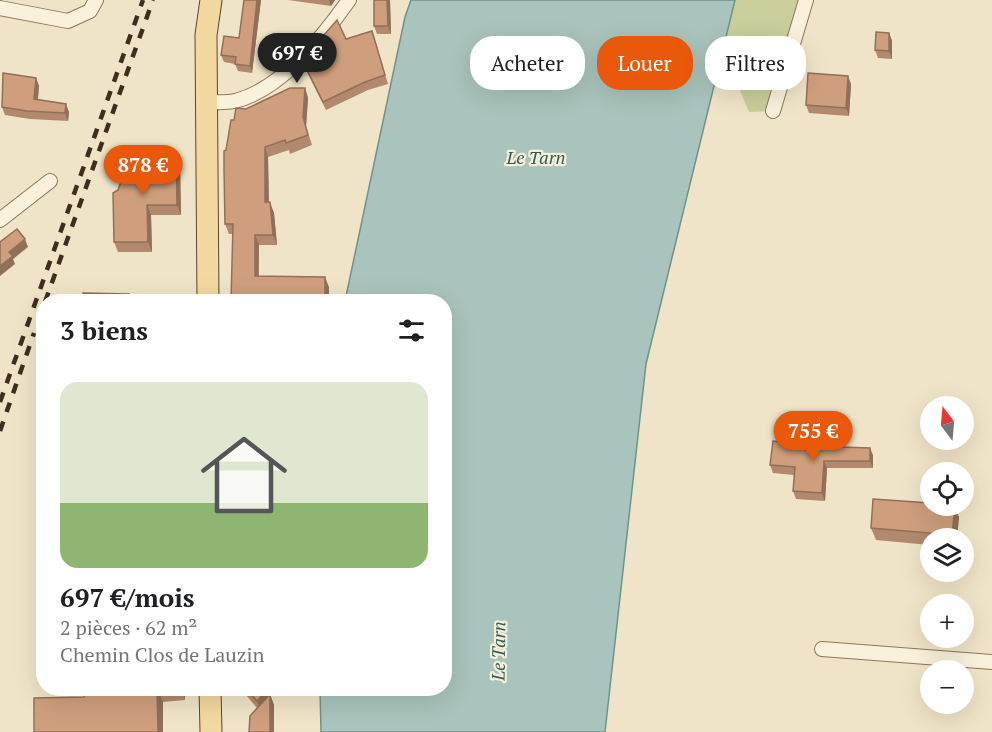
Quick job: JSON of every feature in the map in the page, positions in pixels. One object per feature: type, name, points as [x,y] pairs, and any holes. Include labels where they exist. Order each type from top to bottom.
[{"type":"main road","points":[[208,294],[206,35],[211,0]]},
{"type":"main road","points":[[210,696],[211,732]]},
{"type":"street","points":[[0,8],[68,21],[90,11],[96,0]]},
{"type":"street","points":[[207,102],[233,102],[256,93],[284,75],[349,0]]},
{"type":"street","points":[[773,111],[806,0]]},
{"type":"street","points":[[0,220],[50,181]]},
{"type":"street","points":[[822,649],[992,662]]},
{"type":"green space","points":[[735,0],[806,0],[795,36],[726,36]]},
{"type":"green space","points":[[740,90],[779,90],[773,111],[749,112]]},
{"type":"water","name":"Le Tarn","points":[[411,0],[735,0],[726,36],[705,36],[705,90],[713,90],[646,364],[605,732],[321,732],[320,696],[452,696],[452,294],[346,294],[405,17]]},
{"type":"building","points":[[244,0],[257,0],[250,66],[235,64],[236,57],[221,55],[224,36],[239,38]]},
{"type":"building","points":[[374,0],[387,0],[388,26],[374,26]]},
{"type":"building","points":[[337,20],[346,39],[372,31],[385,75],[323,102],[302,60]]},
{"type":"building","points":[[876,32],[889,33],[889,51],[875,50]]},
{"type":"building","points":[[3,73],[36,78],[34,99],[66,104],[65,113],[2,107]]},
{"type":"building","points":[[808,73],[848,76],[846,108],[806,105]]},
{"type":"building","points":[[290,88],[305,88],[303,117],[308,135],[265,147],[265,202],[270,202],[273,235],[255,235],[255,276],[325,277],[325,294],[231,294],[233,224],[225,224],[224,151],[236,108],[246,109]]},
{"type":"building","points":[[176,154],[177,205],[147,205],[148,242],[114,242],[113,193],[118,190],[128,162]]},
{"type":"building","points":[[17,229],[25,239],[9,252],[13,256],[0,266],[0,242]]},
{"type":"building","points":[[83,293],[129,294],[83,294]]},
{"type":"building","points":[[773,441],[809,446],[870,448],[870,461],[824,461],[822,493],[793,491],[795,467],[770,465]]},
{"type":"building","points":[[873,499],[920,502],[920,516],[954,516],[953,528],[920,528],[920,532],[871,528]]},
{"type":"building","points":[[157,696],[158,732],[34,732],[34,698]]},
{"type":"building","points":[[270,696],[270,732],[249,732],[250,716]]},
{"type":"railway","points":[[38,294],[143,0]]},
{"type":"railway","points":[[48,294],[153,0]]},
{"type":"railway","points":[[0,402],[36,301]]},
{"type":"railway","points":[[0,431],[34,333]]}]
